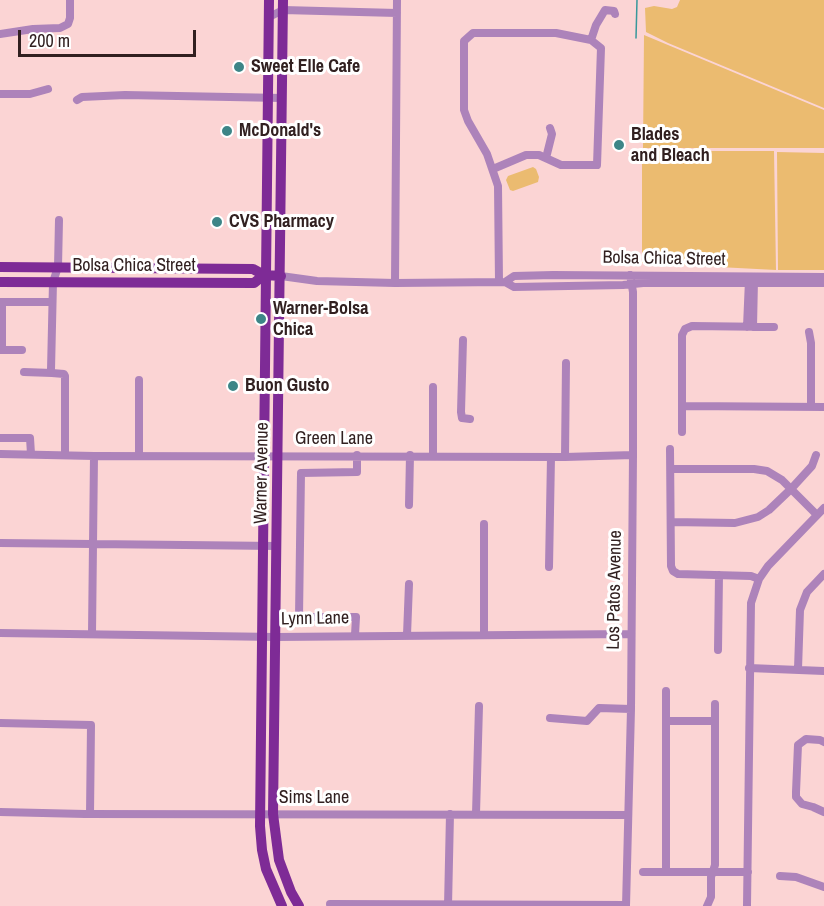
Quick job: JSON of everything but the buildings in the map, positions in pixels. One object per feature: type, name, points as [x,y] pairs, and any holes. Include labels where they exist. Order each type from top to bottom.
[{"type":"main road","name":"Warner Avenue","points":[[268,0],[269,97],[264,275],[260,838],[266,869],[282,906]]},
{"type":"main road","name":"Warner Avenue","points":[[283,5],[273,814],[279,860],[299,906]]},
{"type":"main road","name":"Bolsa Chica Street","points":[[0,267],[253,269],[264,275],[281,276]]},
{"type":"main road","points":[[137,268],[137,282]]},
{"type":"main road","name":"Bolsa Chica Street","points":[[0,282],[254,283],[264,275]]},
{"type":"street","points":[[0,34],[60,28],[68,24],[70,0]]},
{"type":"street","points":[[394,283],[397,0]]},
{"type":"street","points":[[269,17],[283,5],[397,13]]},
{"type":"street","points":[[591,40],[596,25],[605,10],[615,14]]},
{"type":"street","points":[[493,169],[526,155],[539,155],[561,165],[597,165],[601,48],[591,40],[556,33],[473,33],[466,38],[464,45],[464,110],[493,169],[498,186],[502,282]]},
{"type":"street","points":[[0,94],[30,94],[48,89]]},
{"type":"street","points":[[77,100],[82,97],[125,95],[282,98]]},
{"type":"street","points":[[546,158],[552,135],[550,128]]},
{"type":"street","points":[[52,373],[52,282],[58,267],[59,220]]},
{"type":"street","name":"Bolsa Chica Street","points":[[502,282],[514,276],[630,275],[824,283]]},
{"type":"street","name":"Los Patos Avenue","points":[[626,905],[631,709],[633,455],[632,284],[630,275]]},
{"type":"street","name":"Bolsa Chica Street","points":[[281,276],[394,283],[502,282],[514,287],[824,277]]},
{"type":"street","points":[[750,327],[751,280]]},
{"type":"street","points":[[22,350],[1,350],[1,302],[52,302]]},
{"type":"street","points":[[682,432],[682,335],[685,329],[692,326],[774,327]]},
{"type":"street","points":[[809,332],[811,407]]},
{"type":"street","points":[[463,340],[461,412],[462,418],[470,420]]},
{"type":"street","points":[[565,457],[566,363]]},
{"type":"street","points":[[24,372],[62,373],[65,376],[65,454]]},
{"type":"street","points":[[139,380],[140,455]]},
{"type":"street","points":[[433,387],[433,456]]},
{"type":"street","points":[[682,406],[824,407]]},
{"type":"street","points":[[0,438],[30,438],[31,454]]},
{"type":"street","points":[[670,449],[671,566],[673,571],[678,574],[751,576],[759,579]]},
{"type":"street","name":"Green Lane","points":[[0,454],[550,457],[633,455]]},
{"type":"street","points":[[355,635],[356,617],[299,617],[300,495],[301,473],[357,472],[357,455]]},
{"type":"street","points":[[409,505],[410,455]]},
{"type":"street","points":[[671,522],[735,523],[747,521],[769,510],[791,489],[812,466],[816,455]]},
{"type":"street","points":[[92,633],[94,456]]},
{"type":"street","points":[[549,567],[550,457]]},
{"type":"street","points":[[670,469],[754,469],[773,474],[821,512],[768,566],[759,579],[751,603],[747,906]]},
{"type":"street","points":[[484,524],[484,634]]},
{"type":"street","points":[[0,543],[277,546]]},
{"type":"street","points":[[798,669],[800,610],[807,592],[824,574]]},
{"type":"street","points":[[718,650],[719,575]]},
{"type":"street","points":[[408,635],[409,584]]},
{"type":"street","name":"Lynn Lane","points":[[0,633],[276,637],[630,634]]},
{"type":"street","points":[[749,668],[824,671]]},
{"type":"street","points":[[666,691],[666,872]]},
{"type":"street","points":[[707,906],[711,897],[713,871],[715,704]]},
{"type":"street","points":[[476,814],[478,705]]},
{"type":"street","points":[[550,718],[587,721],[599,708],[631,709]]},
{"type":"street","points":[[666,721],[715,721]]},
{"type":"street","points":[[0,723],[91,725],[90,814]]},
{"type":"street","points":[[824,742],[812,739],[800,742],[796,749],[795,792],[798,801],[824,812]]},
{"type":"street","name":"Sims Lane","points":[[0,812],[628,815]]},
{"type":"street","points":[[448,905],[450,814]]},
{"type":"street","points":[[644,872],[748,872]]},
{"type":"street","points":[[780,876],[796,878],[824,887]]},
{"type":"street","points":[[330,904],[626,905]]},
{"type":"shaded area","points":[[680,0],[824,0],[824,108],[646,32],[645,8],[654,6],[672,9],[677,7]]},
{"type":"shaded area","points":[[644,35],[824,110],[824,148],[643,148]]},
{"type":"shaded area","points":[[642,151],[774,151],[776,270],[642,263]]},
{"type":"shaded area","points":[[777,152],[824,153],[824,270],[778,270]]},
{"type":"shaded area","points":[[533,167],[539,177],[538,182],[510,190],[506,180],[508,176]]},
{"type":"waterway","points":[[636,38],[637,0]]},
{"type":"place","name":"Sweet Elle Cafe","points":[[239,67]]},
{"type":"place","name":"McDonald's","points":[[227,131]]},
{"type":"place","name":"Blades and Bleach","points":[[619,145]]},
{"type":"place","name":"CVS Pharmacy","points":[[217,222]]},
{"type":"place","name":"Warner-Bolsa Chica","points":[[261,319]]},
{"type":"place","name":"Buon Gusto","points":[[233,386]]}]
